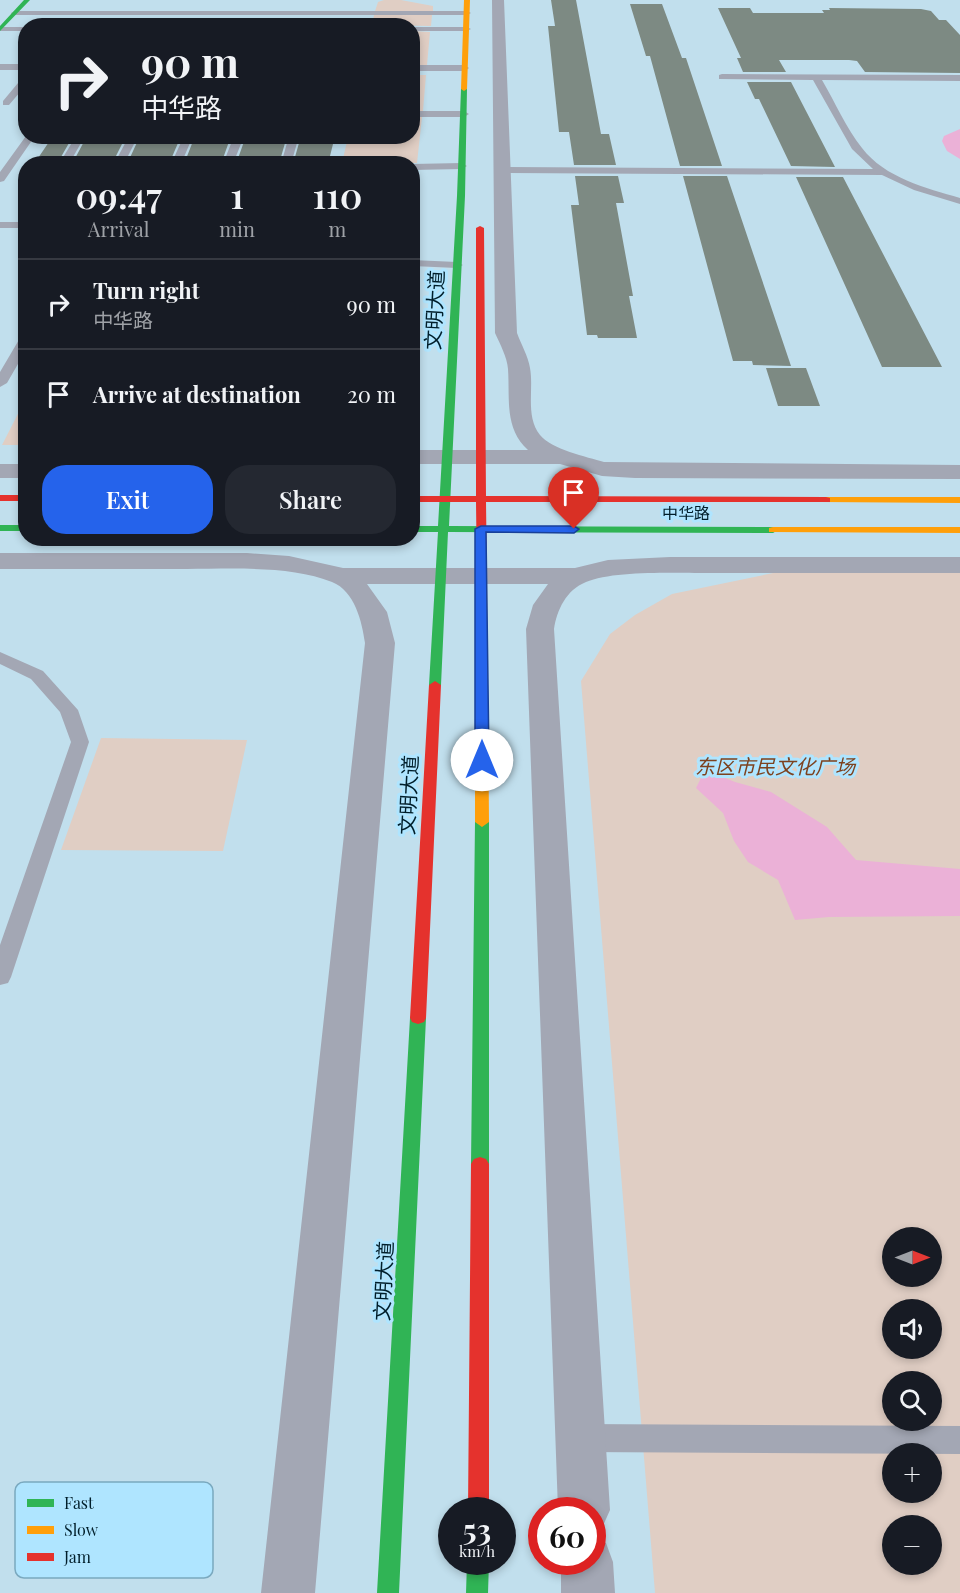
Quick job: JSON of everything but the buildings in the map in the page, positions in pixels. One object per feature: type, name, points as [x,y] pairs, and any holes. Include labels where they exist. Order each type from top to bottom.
[{"type":"main road","points":[[0,29],[27,0]]},
{"type":"main road","name":"文明大道","points":[[388,1593],[462,166],[466,29],[476,14]]},
{"type":"main road","points":[[478,1497],[482,888],[480,220]]},
{"type":"main road","points":[[0,498],[18,498]]},
{"type":"main road","name":"中华路","points":[[420,499],[960,500]]},
{"type":"main road","points":[[0,528],[18,528]]},
{"type":"main road","name":"中华路","points":[[420,529],[960,530]]},
{"type":"main road","points":[[477,1593],[478,1575]]},
{"type":"street","points":[[498,0],[506,333],[519,367],[519,406],[528,437],[537,445],[562,457],[602,469],[960,472]]},
{"type":"street","points":[[420,456],[562,457]]},
{"type":"street","points":[[0,471],[18,471]]},
{"type":"street","points":[[0,561],[247,561],[289,564],[343,576],[574,576],[608,568],[629,567],[960,565]]},
{"type":"street","points":[[288,1593],[380,643],[378,626],[369,601],[343,576]]},
{"type":"street","points":[[574,576],[554,592],[542,614],[540,629],[583,1497]]},
{"type":"street","points":[[587,1575],[588,1593]]},
{"type":"lane","points":[[74,18],[81,10]]},
{"type":"lane","points":[[15,13],[81,10],[120,13],[476,14]]},
{"type":"lane","points":[[0,29],[18,29]]},
{"type":"lane","points":[[420,29],[466,29]]},
{"type":"lane","points":[[0,67],[18,67]]},
{"type":"lane","points":[[420,68],[465,68]]},
{"type":"lane","points":[[722,77],[960,78]]},
{"type":"lane","points":[[816,77],[857,149],[872,164],[882,172],[938,195],[960,201]]},
{"type":"lane","points":[[8,103],[18,90]]},
{"type":"lane","points":[[420,114],[464,114]]},
{"type":"lane","points":[[0,179],[25,144]]},
{"type":"lane","points":[[502,166],[872,164]]},
{"type":"lane","points":[[420,167],[462,166]]},
{"type":"lane","points":[[502,166],[882,172]]},
{"type":"lane","points":[[8,168],[18,168]]},
{"type":"lane","points":[[0,225],[18,225]]},
{"type":"lane","points":[[420,263],[457,265]]},
{"type":"lane","points":[[0,383],[18,360]]},
{"type":"lane","points":[[0,657],[37,675],[69,710],[80,742],[0,977]]},
{"type":"lane","points":[[580,1438],[960,1440]]},
{"type":"green space","points":[[401,0],[433,6],[433,11],[375,11],[378,2]]},
{"type":"green space","points":[[374,15],[432,15],[431,26],[420,26],[420,18],[373,18]]},
{"type":"green space","points":[[420,31],[430,32],[427,65],[420,65]]},
{"type":"green space","points":[[420,75],[426,75],[423,111],[420,111]]},
{"type":"green space","points":[[346,144],[419,144],[418,156],[344,156]]},
{"type":"green space","points":[[18,414],[18,445],[2,445]]},
{"type":"green space","name":"东区市民文化广场","points":[[783,571],[960,572],[960,1593],[655,1593],[581,681],[610,634],[635,615],[672,594]]},
{"type":"green space","points":[[101,738],[247,740],[223,851],[61,850]]},
{"type":"shaded area","points":[[960,129],[960,159],[947,151],[942,141],[944,136]]},
{"type":"shaded area","points":[[705,770],[735,782],[771,792],[827,827],[856,860],[960,869],[960,916],[829,917],[795,920],[778,880],[748,862],[734,841],[723,813],[696,788]]},
{"type":"traffic: fast","points":[[0,29],[27,0]]},
{"type":"traffic: fast","points":[[435,685],[461,196],[464,89]]},
{"type":"traffic: fast","points":[[0,528],[18,528]]},
{"type":"traffic: fast","points":[[420,529],[773,530]]},
{"type":"traffic: fast","points":[[480,1164],[482,822]]},
{"type":"traffic: fast","points":[[388,1593],[418,1018]]},
{"type":"traffic: fast","points":[[477,1593],[478,1575]]},
{"type":"traffic: slow","points":[[464,89],[467,0]]},
{"type":"traffic: slow","points":[[826,500],[960,500]]},
{"type":"traffic: slow","points":[[773,530],[960,530]]},
{"type":"traffic: slow","points":[[481,580],[482,822]]},
{"type":"traffic: jam","points":[[480,228],[481,580]]},
{"type":"traffic: jam","points":[[0,498],[18,498]]},
{"type":"traffic: jam","points":[[420,499],[826,500]]},
{"type":"traffic: jam","points":[[418,1018],[435,685]]},
{"type":"traffic: jam","points":[[478,1497],[480,1164]]},
{"type":"route","points":[[482,760],[481,529],[574,529]]}]
